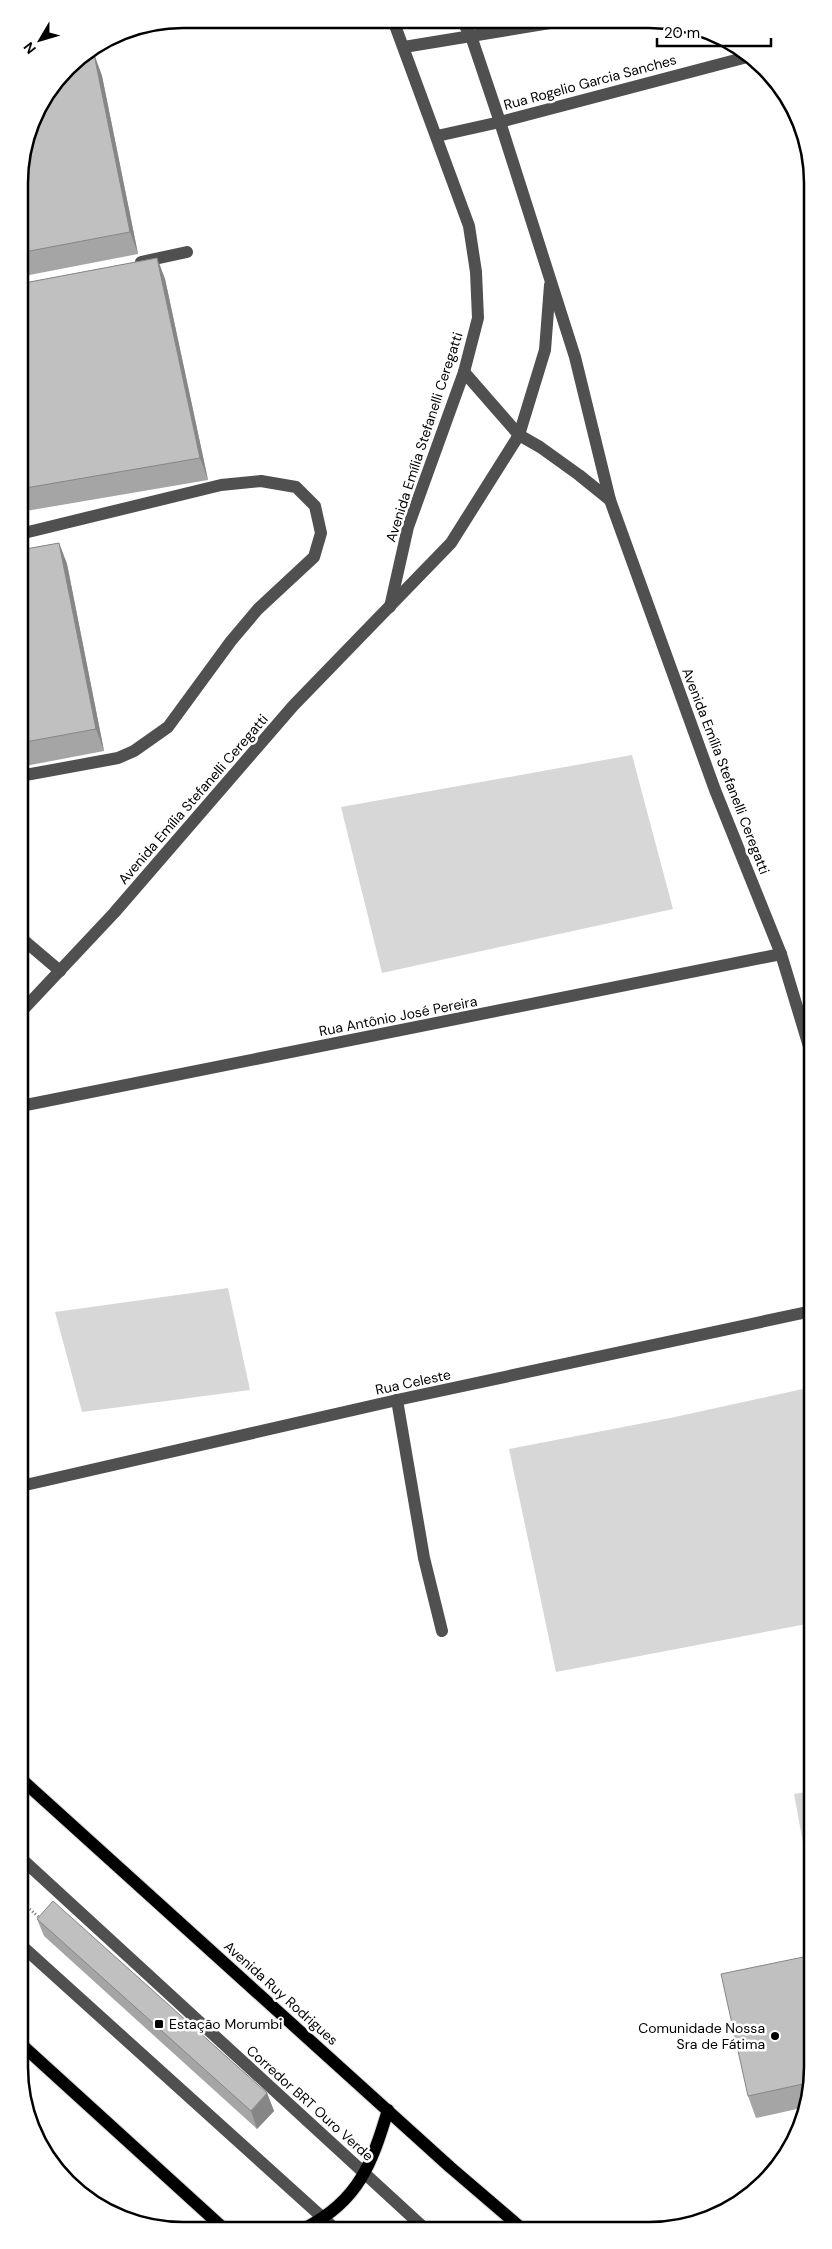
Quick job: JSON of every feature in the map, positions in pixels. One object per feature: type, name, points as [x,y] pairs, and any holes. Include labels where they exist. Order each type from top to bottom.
[{"type":"main road","name":"Avenida Ruy Rodrigues","points":[[27,1784],[514,2222]]},
{"type":"main road","points":[[27,2050],[216,2222]]},
{"type":"main road","points":[[329,2222],[366,2174],[376,2150],[388,2110]]},
{"type":"street","name":"Avenida Emília Stefanelli Ceregatti","points":[[390,607],[408,527],[464,372],[478,318],[476,272],[469,226],[396,28]]},
{"type":"street","name":"Avenida Emília Stefanelli Ceregatti","points":[[466,28],[471,36],[500,122],[575,357],[610,500],[715,790],[781,954],[804,1030]]},
{"type":"street","points":[[404,47],[520,28]]},
{"type":"street","name":"Rua Rogelio Garcia Sanches","points":[[437,136],[500,122],[742,58]]},
{"type":"street","points":[[131,264],[187,252]]},
{"type":"street","name":"Avenida Emília Stefanelli Ceregatti","points":[[28,1006],[114,912],[293,706],[451,543],[519,436],[545,350],[550,277]]},
{"type":"street","points":[[464,372],[519,436],[540,447],[610,500]]},
{"type":"street","points":[[28,532],[221,486],[261,481],[296,488],[315,506],[321,533],[314,557],[258,608],[231,641],[168,727],[134,751],[118,758],[28,775]]},
{"type":"street","points":[[28,943],[60,971]]},
{"type":"street","name":"Rua Antônio José Pereira","points":[[28,1105],[781,954]]},
{"type":"street","name":"Rua Celeste","points":[[27,1485],[397,1400],[804,1313]]},
{"type":"street","points":[[397,1400],[424,1558],[442,1631]]},
{"type":"street","name":"Corredor BRT Ouro Verde","points":[[27,1864],[418,2222]]},
{"type":"street","points":[[27,1951],[327,2222]]},
{"type":"path","points":[[27,1907],[44,1922]]},
{"type":"shaded area","points":[[632,755],[673,909],[382,973],[341,807]]},
{"type":"shaded area","points":[[228,1288],[250,1390],[82,1412],[55,1312]]},
{"type":"shaded area","points":[[804,1389],[804,1625],[556,1672],[509,1449],[670,1418]]},
{"type":"shaded area","points":[[804,1792],[804,1848],[794,1794]]},
{"type":"building","points":[[94,56],[130,232],[28,251],[28,173],[33,143],[39,123],[48,105],[66,80],[80,66]]},
{"type":"building","points":[[157,258],[200,458],[28,488],[28,282]]},
{"type":"building","points":[[59,543],[96,729],[28,742],[28,549]]},
{"type":"building","points":[[53,1901],[267,2093],[251,2111],[37,1919]]},
{"type":"building","name":"Comunidade Nossa Sra de Fátima","points":[[804,1957],[803,2084],[748,2096],[721,1974]]},
{"type":"place","name":"Estação Morumbi","points":[[159,2024]]},
{"type":"place","name":"Comunidade Nossa Sra de Fátima","points":[[775,2036]]}]
